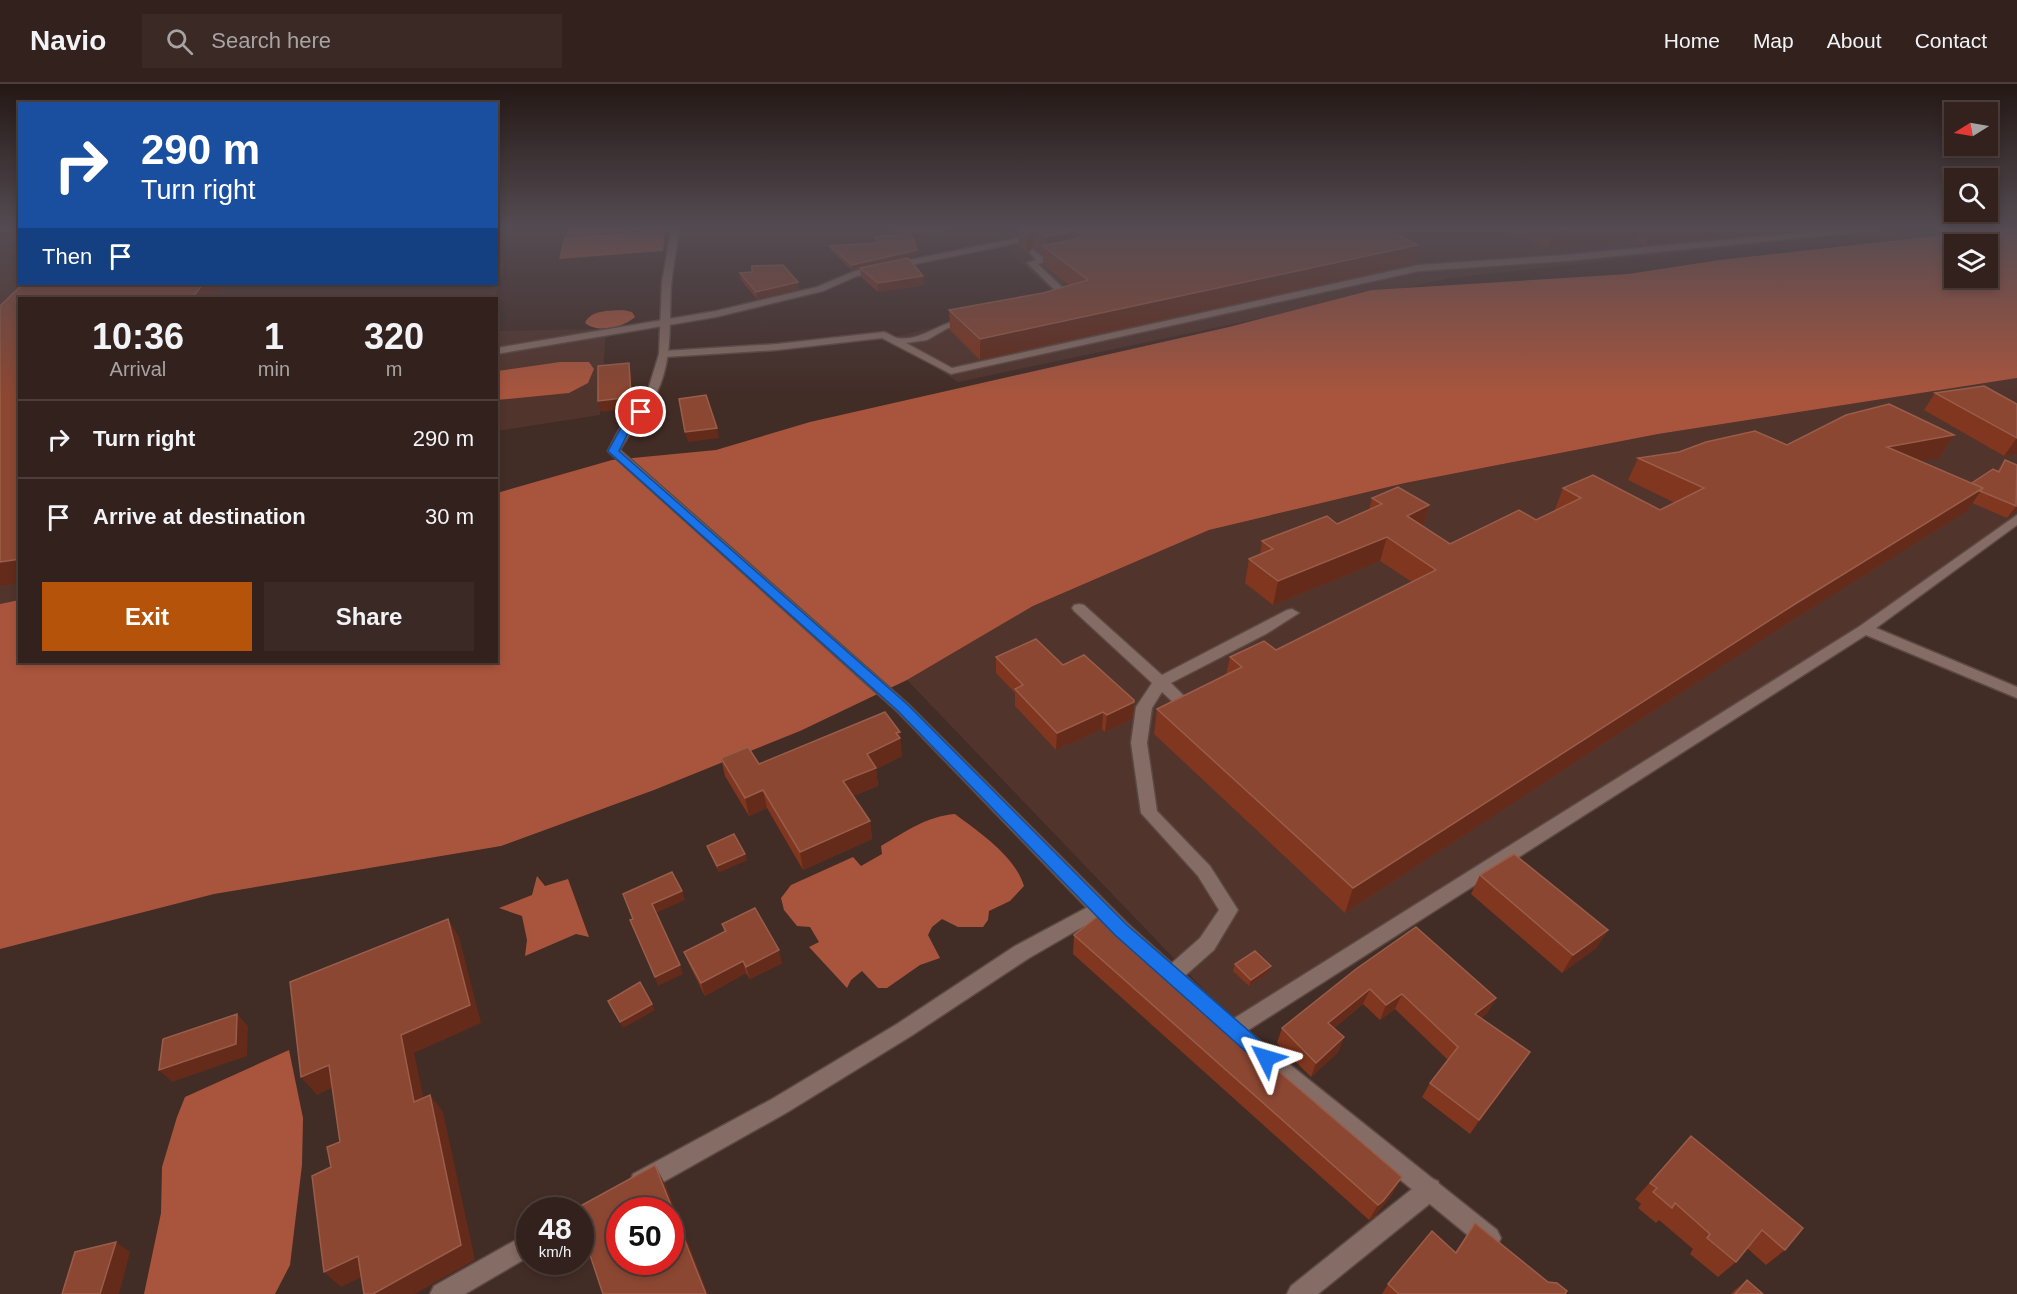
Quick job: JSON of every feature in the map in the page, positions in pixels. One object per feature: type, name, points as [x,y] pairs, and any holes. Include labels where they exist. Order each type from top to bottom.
[{"type":"street","points":[[667,282],[664,354],[653,390],[641,412],[625,430],[614,451],[903,708],[1100,909],[1232,1030],[1502,1249]]},
{"type":"street","points":[[498,351],[664,325],[820,289],[835,282]]},
{"type":"street","points":[[1042,307],[1063,300],[1062,292],[1052,282]]},
{"type":"street","points":[[664,354],[885,335],[951,371],[1353,282]]},
{"type":"street","points":[[898,341],[924,338],[945,326],[980,320]]},
{"type":"street","points":[[1232,1030],[1865,629],[2017,519]]},
{"type":"street","points":[[1079,608],[1181,701]]},
{"type":"street","points":[[1172,975],[1207,944],[1229,910],[1204,870],[1149,813],[1139,743],[1144,707],[1161,682],[1293,613]]},
{"type":"street","points":[[1865,629],[2017,693]]},
{"type":"street","points":[[622,1192],[779,1106],[904,1030],[1022,951],[1100,909]]},
{"type":"street","points":[[1299,1294],[1430,1189]]},
{"type":"street","points":[[442,1294],[516,1251]]},
{"type":"shaded area","points":[[0,282],[18,282],[18,285],[498,285],[499,282],[495,297],[18,297],[18,600],[0,604]]},
{"type":"shaded area","points":[[1043,282],[1430,282],[958,382],[890,338],[1059,297]]},
{"type":"shaded area","points":[[1493,282],[1944,282],[1944,288],[1998,288],[1998,282],[2017,282],[2017,378],[1658,434],[1405,483],[1209,530],[1033,606],[907,680],[800,731],[654,790],[501,846],[214,894],[0,949],[0,604],[18,600],[18,663],[498,663],[498,493],[612,460],[716,450],[810,422],[1229,327],[1372,290]]},
{"type":"shaded area","points":[[623,310],[632,312],[635,317],[624,324],[604,329],[585,323],[596,313]]},
{"type":"shaded area","points":[[606,329],[600,415],[498,431],[498,331]]},
{"type":"shaded area","points":[[560,362],[589,362],[594,369],[588,383],[569,393],[498,400],[498,371]]},
{"type":"shaded area","points":[[2017,378],[2017,525],[1958,566],[1232,1019],[907,680],[1033,606],[1209,530],[1405,483],[1658,434]]},
{"type":"shaded area","points":[[955,814],[1005,855],[1024,886],[1010,901],[989,911],[988,920],[983,927],[958,927],[942,919],[932,927],[928,935],[940,958],[920,965],[887,988],[878,988],[862,971],[851,980],[847,988],[809,947],[819,942],[810,927],[797,926],[784,910],[781,898],[791,885],[853,857],[861,866],[882,854],[881,846],[908,830],[926,821]]},
{"type":"shaded area","points":[[537,876],[545,886],[568,879],[589,937],[576,934],[525,956],[527,940],[522,916],[499,908],[532,895]]},
{"type":"shaded area","points":[[289,1050],[303,1118],[302,1165],[290,1265],[275,1294],[144,1294],[161,1213],[162,1167],[185,1097]]},
{"type":"building","points":[[748,282],[796,282],[756,292]]},
{"type":"building","points":[[1079,282],[1243,282],[980,339],[949,310],[1043,293]]},
{"type":"building","points":[[22,285],[202,285],[193,297],[18,297],[18,559],[0,562],[0,306]]},
{"type":"building","points":[[629,363],[631,397],[598,401],[598,366]]},
{"type":"building","points":[[1984,386],[2017,404],[2017,438],[1935,393]]},
{"type":"building","points":[[706,395],[717,428],[685,432],[679,399]]},
{"type":"building","points":[[1889,404],[1954,435],[1887,447],[1983,488],[1795,604],[1353,888],[1157,709],[1242,667],[1230,657],[1264,641],[1276,650],[1436,570],[1387,537],[1278,581],[1249,559],[1273,549],[1262,541],[1327,516],[1337,524],[1382,504],[1372,498],[1398,487],[1429,505],[1407,516],[1450,544],[1519,510],[1536,520],[1581,498],[1563,488],[1593,475],[1660,510],[1704,488],[1638,458],[1679,452],[1706,442],[1755,431],[1787,445],[1846,415]]},
{"type":"building","points":[[2005,460],[2017,465],[2016,506],[1980,491],[1983,488],[1972,483],[1993,469],[1999,472]]},
{"type":"building","points":[[1036,639],[1063,665],[1084,655],[1134,702],[1107,715],[1103,712],[1057,733],[1015,689],[1023,685],[996,657]]},
{"type":"building","points":[[885,712],[900,732],[896,733],[900,738],[867,754],[876,768],[843,781],[870,821],[800,852],[763,790],[745,798],[721,758],[748,747],[759,764]]},
{"type":"building","points":[[734,834],[745,854],[717,866],[707,846]]},
{"type":"building","points":[[1514,854],[1608,930],[1573,955],[1480,875]]},
{"type":"building","points":[[672,872],[682,891],[652,904],[680,965],[655,977],[630,920],[633,919],[623,894]]},
{"type":"building","points":[[755,908],[779,950],[746,967],[743,961],[701,983],[684,952],[726,931],[722,924]]},
{"type":"building","points":[[1098,916],[1402,1177],[1383,1201],[1378,1205],[1074,935]]},
{"type":"building","points":[[448,919],[470,1005],[401,1035],[414,1102],[430,1095],[461,1245],[373,1294],[364,1294],[358,1256],[324,1272],[312,1176],[331,1167],[327,1147],[340,1142],[329,1065],[301,1077],[290,982]]},
{"type":"building","points":[[1416,927],[1496,998],[1475,1014],[1530,1052],[1479,1120],[1430,1083],[1458,1047],[1402,994],[1386,1005],[1370,989],[1328,1023],[1344,1037],[1316,1063],[1282,1028],[1356,969]]},
{"type":"building","points":[[1255,951],[1271,966],[1251,980],[1235,964]]},
{"type":"building","points":[[640,982],[652,1004],[620,1022],[608,1001]]},
{"type":"building","points":[[237,1014],[236,1044],[159,1070],[163,1039]]},
{"type":"building","points":[[1691,1136],[1803,1228],[1785,1250],[1762,1230],[1736,1262],[1707,1238],[1710,1234],[1675,1203],[1672,1208],[1653,1192],[1657,1188],[1650,1183]]},
{"type":"building","points":[[655,1165],[668,1197],[606,1197],[606,1275],[684,1275],[684,1238],[706,1294],[603,1294],[594,1267],[594,1199]]},
{"type":"building","points":[[1475,1223],[1548,1282],[1557,1283],[1567,1291],[1565,1294],[1399,1294],[1388,1284],[1432,1231],[1456,1253]]},
{"type":"building","points":[[116,1242],[100,1294],[62,1294],[75,1252]]},
{"type":"building","points":[[1747,1280],[1763,1294],[1735,1294]]},
{"type":"route","points":[[641,412],[625,430],[614,451],[903,708],[1121,930],[1266,1058]]}]
